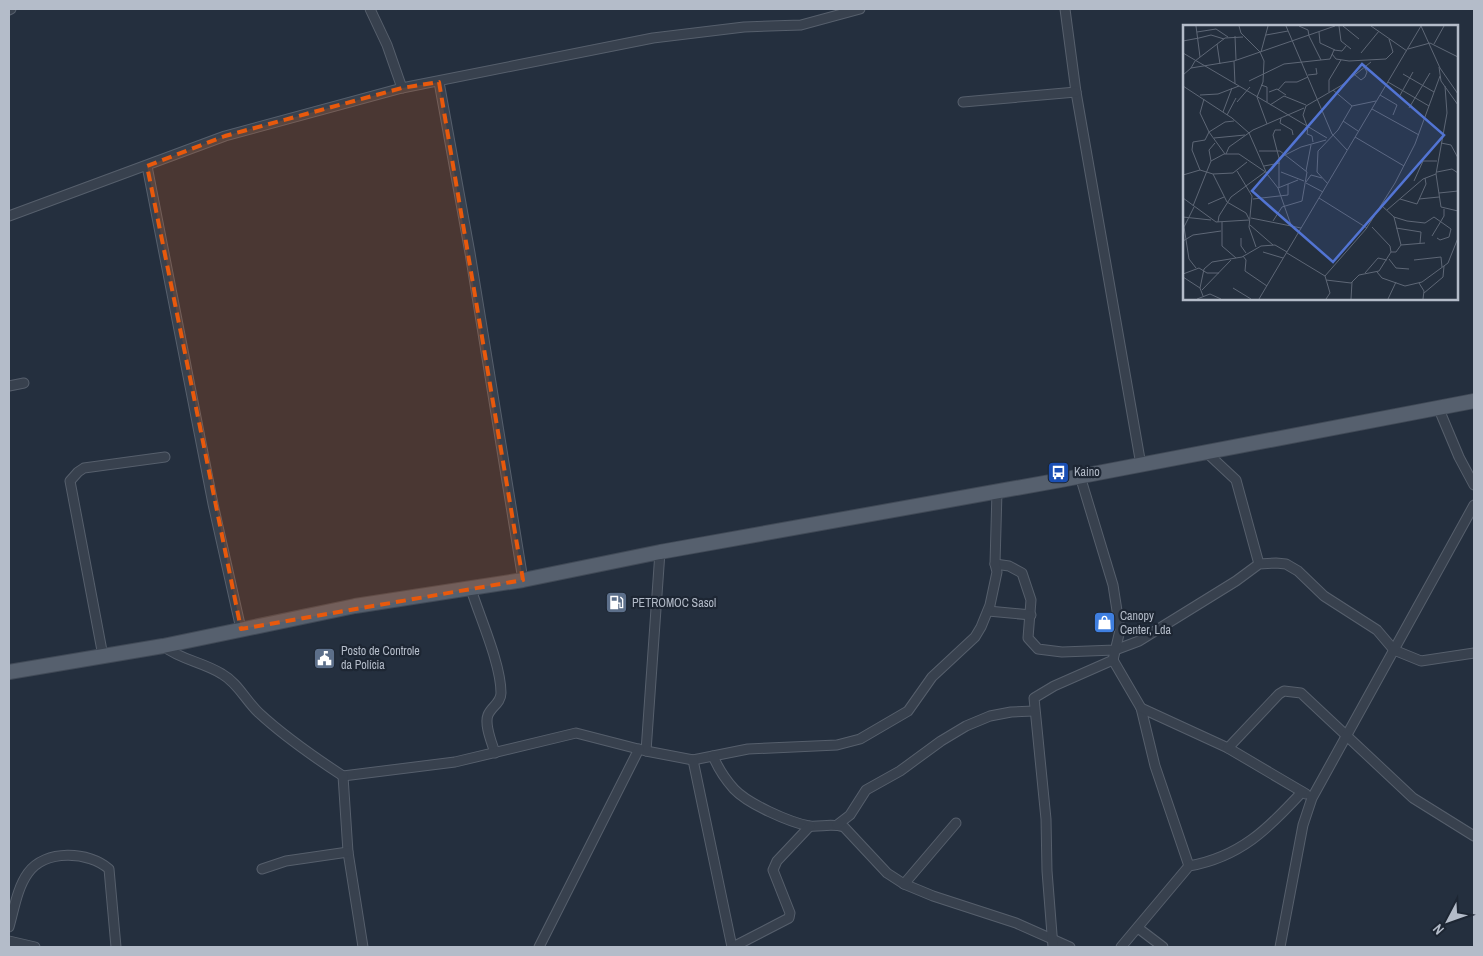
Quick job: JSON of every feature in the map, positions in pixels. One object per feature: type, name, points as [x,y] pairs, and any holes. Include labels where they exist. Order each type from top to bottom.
[{"type":"main road","points":[[9,672],[163,646],[355,606],[523,580],[660,552],[1140,465],[1474,401]]},
{"type":"street","points":[[370,9],[387,45],[402,88]]},
{"type":"street","points":[[9,216],[225,136],[402,88],[653,38],[744,27],[801,25],[832,12],[860,9]]},
{"type":"street","points":[[1065,9],[1076,92],[1140,465]]},
{"type":"street","points":[[439,82],[470,253],[523,580]]},
{"type":"street","points":[[963,102],[1076,92]]},
{"type":"street","points":[[147,166],[213,504],[241,629]]},
{"type":"street","points":[[9,386],[24,383]]},
{"type":"street","points":[[1438,408],[1459,457],[1474,485]]},
{"type":"street","points":[[1206,452],[1236,480],[1259,564]]},
{"type":"street","points":[[103,656],[70,481],[84,468],[165,456]]},
{"type":"street","points":[[1080,476],[1113,585],[1120,630],[1113,660],[1141,708],[1155,766],[1189,866]]},
{"type":"street","points":[[163,646],[172,654],[222,673],[234,683],[261,715],[304,750],[342,776],[455,762],[576,733],[642,750],[693,760],[748,749],[837,745],[860,739],[891,723],[915,704],[932,677],[975,637],[988,611],[997,572],[995,564],[997,491]]},
{"type":"street","points":[[1280,947],[1303,825],[1312,798],[1348,736],[1474,505]]},
{"type":"street","points":[[540,947],[642,750],[660,552]]},
{"type":"street","points":[[995,564],[1009,566],[1022,573],[1031,600],[1028,638],[1038,649],[1062,652],[1115,650],[1139,641],[1236,581],[1259,564],[1276,563],[1291,566],[1324,596],[1377,630],[1394,650],[1421,661],[1474,653]]},
{"type":"street","points":[[470,589],[496,662],[501,690],[501,696],[489,712],[487,719],[495,753]]},
{"type":"street","points":[[988,611],[1031,615]]},
{"type":"street","points":[[1053,944],[1047,871],[1046,819],[1034,698],[1054,686],[1113,660]]},
{"type":"street","points":[[1228,748],[1278,694],[1284,691],[1301,693],[1413,798],[1474,836]]},
{"type":"street","points":[[1141,708],[1228,748],[1312,798]]},
{"type":"street","points":[[837,825],[850,815],[866,790],[900,771],[941,741],[966,726],[997,715],[1034,710]]},
{"type":"street","points":[[713,756],[719,769],[742,796],[774,813],[810,826],[837,825],[852,834],[887,873],[904,884],[933,896],[1016,922],[1053,944],[1070,947]]},
{"type":"street","points":[[693,760],[732,947],[789,918],[790,913],[773,870],[776,861],[810,826]]},
{"type":"street","points":[[342,776],[348,852],[363,947]]},
{"type":"street","points":[[1121,947],[1189,866],[1209,862],[1234,852],[1256,836],[1302,792]]},
{"type":"street","points":[[904,884],[956,823]]},
{"type":"street","points":[[262,869],[286,861],[348,852]]},
{"type":"street","points":[[9,927],[20,890],[33,868],[50,858],[71,855],[81,856],[109,869],[116,947]]},
{"type":"street","points":[[1138,928],[1163,947]]},
{"type":"street","points":[[9,941],[35,947]]},
{"type":"highlighted area","points":[[439,82],[523,580],[241,629],[147,166],[225,136],[402,88]]},
{"type":"place","name":"Kaino","points":[[1058,472]]},
{"type":"place","name":"PETROMOC Sasol","points":[[616,603]]},
{"type":"place","name":"Canopy Center, Lda","points":[[1104,623]]},
{"type":"place","name":"Posto de Controle da Polícia","points":[[325,658]]}]
